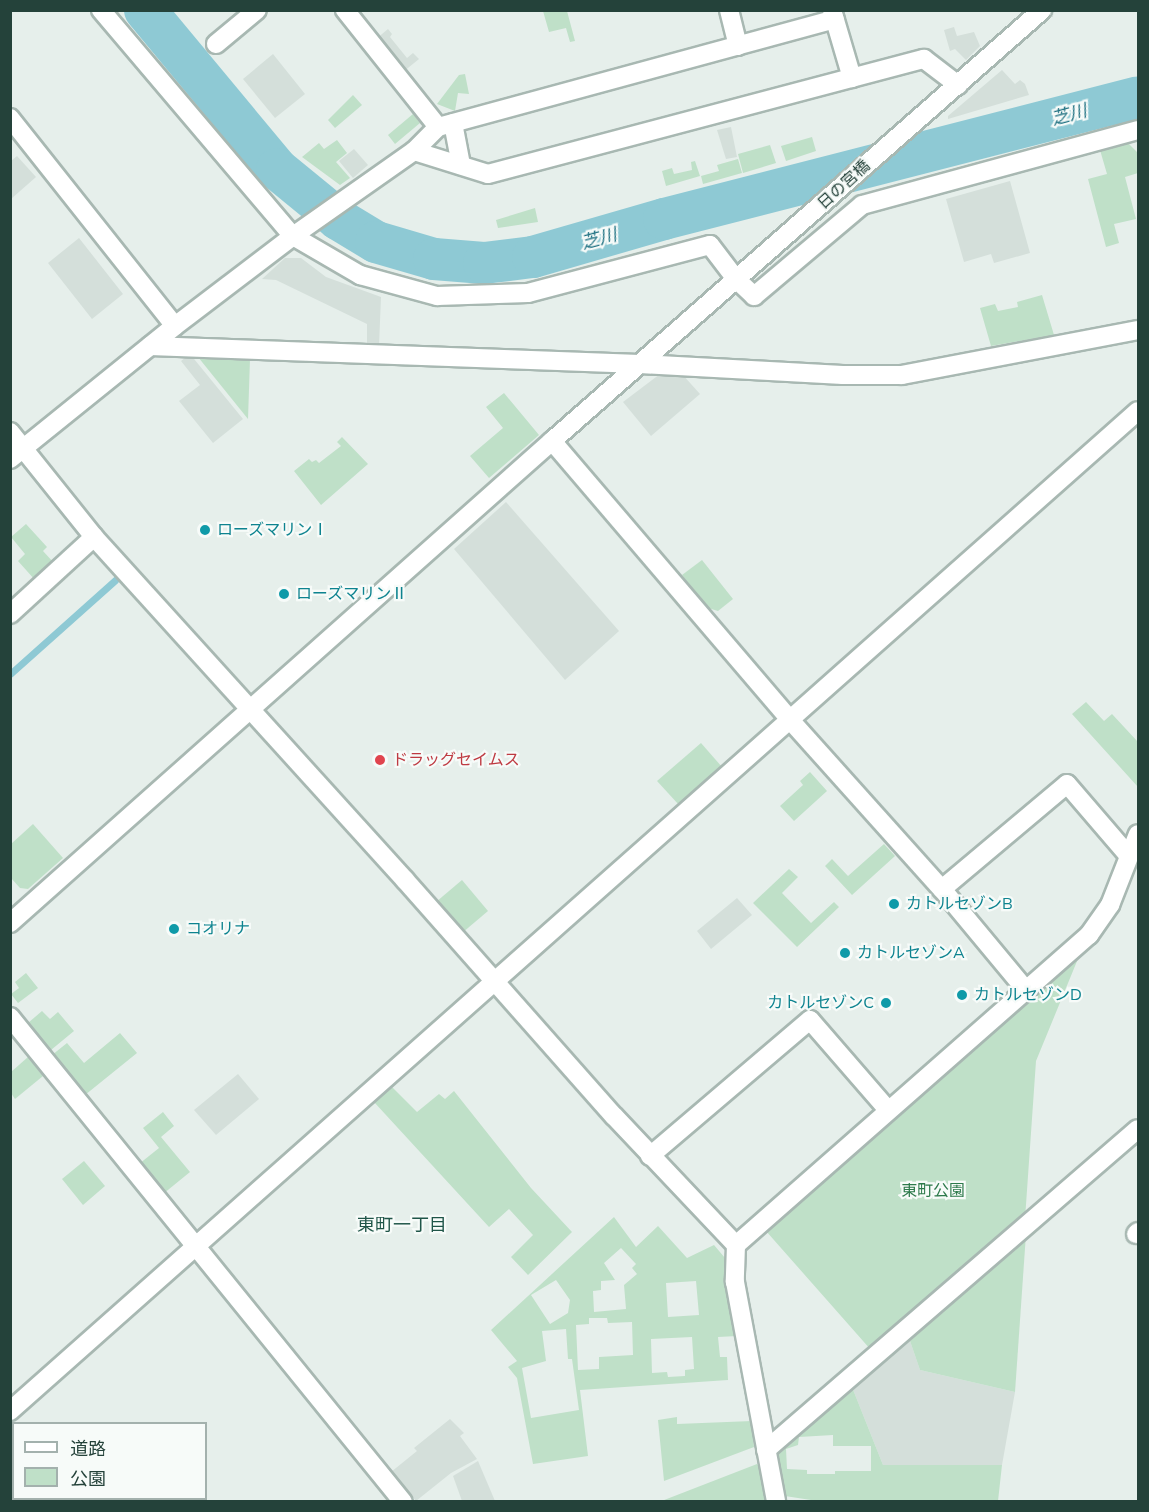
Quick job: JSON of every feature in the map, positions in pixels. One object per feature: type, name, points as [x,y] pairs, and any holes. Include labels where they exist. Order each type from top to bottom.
[{"type":"street","points":[[101,10],[298,232],[360,275],[437,296],[528,293],[710,245],[736,279],[754,296],[862,205],[1138,130]]},
{"type":"street","points":[[216,44],[257,10]]},
{"type":"street","points":[[345,10],[446,125],[461,165]]},
{"type":"street","points":[[729,10],[738,46]]},
{"type":"street","name":"日の宮橋","points":[[10,923],[640,363],[1042,10]]},
{"type":"street","points":[[17,453],[175,326],[298,232],[414,151],[446,125],[738,46],[833,15],[852,78]]},
{"type":"street","points":[[414,151],[488,174],[924,59],[958,85]]},
{"type":"street","points":[[10,118],[175,326]]},
{"type":"street","points":[[150,346],[640,363],[843,375],[902,375],[1138,330]]},
{"type":"street","points":[[10,1411],[495,984],[1138,411]]},
{"type":"street","points":[[10,432],[17,453],[250,709],[650,1156],[736,1245],[735,1282],[776,1502]]},
{"type":"street","points":[[552,441],[791,721],[942,889],[1026,990]]},
{"type":"street","points":[[10,614],[94,537]]},
{"type":"street","points":[[942,889],[1067,784],[1129,856]]},
{"type":"street","points":[[736,1245],[1089,936],[1110,905],[1138,834]]},
{"type":"street","points":[[10,1017],[403,1502]]},
{"type":"street","points":[[650,1156],[810,1020],[888,1110]]},
{"type":"street","points":[[766,1450],[1138,1130]]},
{"type":"shaded area","points":[[954,27],[957,36],[974,32],[980,46],[966,60],[955,49],[950,51],[944,30]]},
{"type":"shaded area","points":[[388,29],[392,34],[390,37],[407,58],[413,53],[419,59],[403,72],[376,39]]},
{"type":"shaded area","points":[[273,54],[305,94],[275,118],[243,79]]},
{"type":"shaded area","points":[[1002,70],[1015,84],[1020,80],[1025,84],[1029,95],[948,119],[948,116]]},
{"type":"shaded area","points":[[731,127],[737,157],[726,159],[717,130]]},
{"type":"shaded area","points":[[354,149],[368,165],[353,178],[339,161]]},
{"type":"shaded area","points":[[17,156],[36,177],[11,199],[11,161]]},
{"type":"shaded area","points":[[1010,181],[1030,253],[994,263],[991,254],[964,262],[946,199]]},
{"type":"shaded area","points":[[79,238],[123,294],[92,319],[48,263]]},
{"type":"shaded area","points":[[285,258],[301,258],[326,277],[381,297],[379,346],[367,345],[367,324],[276,280],[262,279]]},
{"type":"shaded area","points":[[190,354],[243,419],[213,443],[179,401],[200,385],[181,361]]},
{"type":"shaded area","points":[[660,374],[682,374],[700,394],[651,436],[623,402]]},
{"type":"shaded area","points":[[506,502],[619,631],[565,680],[454,549]]},
{"type":"shaded area","points":[[737,898],[752,915],[711,949],[697,931]]},
{"type":"shaded area","points":[[238,1074],[259,1099],[216,1135],[194,1110]]},
{"type":"shaded area","points":[[910,1341],[920,1370],[1015,1392],[1002,1465],[883,1465],[852,1387]]},
{"type":"shaded area","points":[[450,1419],[464,1433],[460,1436],[477,1459],[451,1473],[416,1501],[391,1472],[417,1451],[414,1448]]},
{"type":"shaded area","points":[[478,1461],[495,1501],[462,1501],[453,1476]]},
{"type":"green space","points":[[543,11],[567,11],[575,41],[570,42],[566,28],[549,32]]},
{"type":"green space","points":[[465,74],[469,94],[458,93],[455,111],[437,104],[459,75]]},
{"type":"green space","points":[[353,95],[362,105],[335,128],[328,120]]},
{"type":"green space","points":[[413,114],[420,123],[395,144],[388,135]]},
{"type":"green space","points":[[812,137],[816,151],[786,161],[781,146]]},
{"type":"green space","points":[[337,140],[347,153],[336,162],[350,178],[340,185],[302,157],[319,143],[324,149]]},
{"type":"green space","points":[[1128,143],[1138,153],[1138,173],[1125,177],[1136,219],[1114,224],[1119,243],[1106,247],[1088,179],[1107,174],[1100,150]]},
{"type":"green space","points":[[770,145],[776,163],[743,173],[738,154]]},
{"type":"green space","points":[[738,159],[742,173],[703,184],[701,176],[719,171],[717,165]]},
{"type":"green space","points":[[695,161],[700,176],[666,186],[662,171],[672,168],[674,174],[692,170],[691,162]]},
{"type":"green space","points":[[535,208],[538,222],[498,228],[496,220]]},
{"type":"green space","points":[[1042,295],[1054,335],[991,346],[980,308],[995,304],[998,311],[1018,307],[1017,302]]},
{"type":"green space","points":[[198,357],[250,359],[248,419]]},
{"type":"green space","points":[[504,393],[539,435],[489,478],[470,456],[503,428],[486,407]]},
{"type":"green space","points":[[342,437],[368,464],[321,505],[294,471],[309,459],[319,463],[341,446],[337,442]]},
{"type":"green space","points":[[26,524],[47,547],[43,551],[54,563],[35,580],[18,561],[25,554],[11,537]]},
{"type":"green space","points":[[702,560],[733,599],[718,611],[705,607],[682,575]]},
{"type":"green space","points":[[1086,702],[1104,721],[1112,714],[1138,742],[1138,787],[1072,714]]},
{"type":"green space","points":[[701,743],[722,767],[679,805],[657,781]]},
{"type":"green space","points":[[810,772],[827,791],[794,821],[780,806],[803,785],[800,781]]},
{"type":"green space","points":[[33,824],[63,858],[28,889],[20,888],[11,878],[11,844]]},
{"type":"green space","points":[[884,844],[895,856],[852,895],[825,866],[832,859],[848,876]]},
{"type":"green space","points":[[789,869],[798,877],[782,893],[811,923],[834,902],[839,907],[797,947],[753,903]]},
{"type":"green space","points":[[462,880],[488,911],[462,933],[436,902]]},
{"type":"green space","name":"東町公園","points":[[1082,949],[1036,1061],[1025,1219],[871,1350],[766,1231]]},
{"type":"green space","points":[[26,973],[38,988],[18,1003],[11,994],[19,988],[15,982]]},
{"type":"green space","points":[[42,1011],[50,1019],[58,1012],[74,1031],[51,1050],[28,1023]]},
{"type":"green space","points":[[120,1033],[137,1053],[85,1095],[52,1055],[67,1043],[84,1063]]},
{"type":"green space","points":[[28,1057],[43,1076],[15,1099],[11,1093],[11,1072]]},
{"type":"green space","points":[[392,1087],[417,1112],[439,1094],[445,1099],[454,1091],[531,1188],[572,1232],[528,1275],[511,1257],[533,1235],[509,1209],[489,1227],[374,1102]]},
{"type":"green space","points":[[163,1112],[174,1126],[161,1137],[190,1172],[163,1194],[139,1164],[159,1148],[143,1128]]},
{"type":"green space","points":[[84,1161],[105,1186],[83,1205],[62,1179]]},
{"type":"green space","points":[[614,1217],[636,1247],[658,1226],[687,1258],[714,1245],[725,1258],[737,1336],[718,1337],[720,1357],[727,1357],[728,1380],[580,1390],[588,1456],[533,1464],[517,1378],[508,1367],[517,1361],[491,1330]],"holes":[[[621,1248],[636,1264],[632,1268],[637,1274],[624,1285],[626,1309],[594,1312],[593,1291],[601,1290],[601,1281],[615,1280],[604,1263]],[[556,1280],[570,1300],[568,1313],[550,1324],[531,1295]],[[696,1281],[699,1315],[668,1317],[666,1283]],[[589,1318],[607,1318],[608,1323],[632,1322],[633,1355],[599,1357],[599,1369],[578,1370],[576,1325],[589,1324]],[[566,1329],[568,1359],[572,1359],[579,1410],[531,1418],[522,1368],[546,1361],[542,1331]],[[692,1337],[694,1369],[685,1370],[685,1376],[668,1377],[667,1372],[652,1373],[651,1339]]]},
{"type":"green space","points":[[1026,1234],[1015,1392],[920,1370],[910,1341]]},
{"type":"green space","points":[[852,1387],[883,1465],[1002,1465],[998,1501],[824,1502],[785,1496],[776,1456]],"holes":[[[833,1435],[833,1446],[871,1446],[871,1471],[807,1474],[807,1470],[787,1469],[786,1449],[798,1445],[799,1437]]]},
{"type":"green space","points":[[677,1417],[677,1424],[752,1421],[754,1447],[664,1481],[658,1420]]},
{"type":"green space","points":[[757,1464],[764,1470],[769,1502],[659,1502]]},
{"type":"waterway","name":"芝川","points":[[145,10],[277,169],[338,219],[376,242],[434,259],[484,263],[533,257],[664,219],[1138,97]]},
{"type":"waterway","points":[[10,674],[115,580]]},
{"type":"place","name":"ローズマリンⅠ","points":[[205,530]]},
{"type":"place","name":"ローズマリンⅡ","points":[[284,594]]},
{"type":"place","name":"ドラッグセイムス","points":[[380,760]]},
{"type":"place","name":"カトルセゾンB","points":[[894,904]]},
{"type":"place","name":"コオリナ","points":[[174,929]]},
{"type":"place","name":"カトルセゾンA","points":[[845,953]]},
{"type":"place","name":"カトルセゾンD","points":[[962,995]]},
{"type":"place","name":"カトルセゾンC","points":[[886,1003]]},
{"type":"district","name":"東町一丁目","points":[[402,1225]]}]
